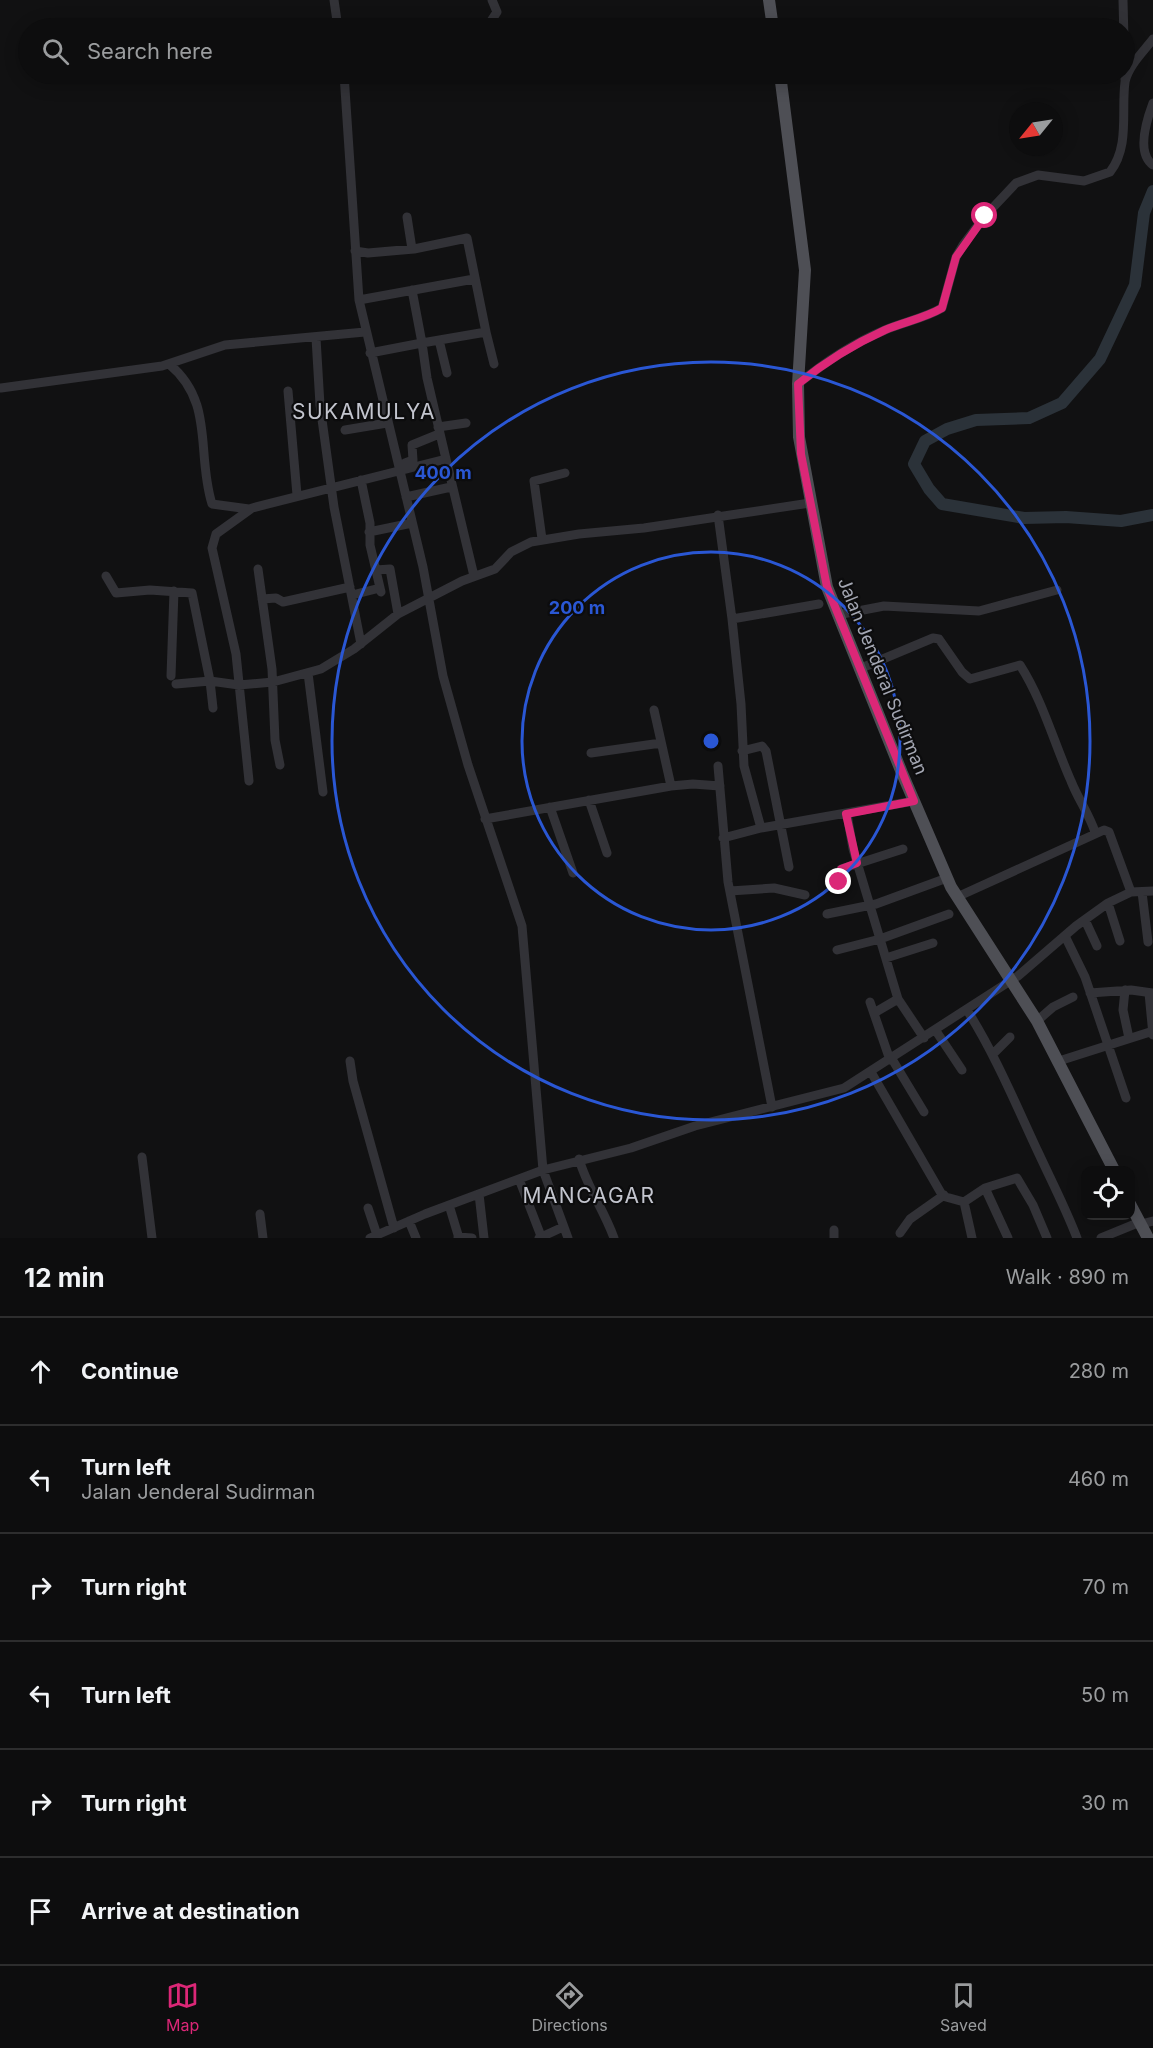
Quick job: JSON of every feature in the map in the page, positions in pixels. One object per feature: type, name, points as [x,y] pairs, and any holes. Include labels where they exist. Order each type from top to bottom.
[{"type":"main road","points":[[769,0],[772,18]]},
{"type":"main road","name":"Jalan Jenderal Sudirman","points":[[781,84],[805,270],[798,384],[799,437],[821,562],[837,615],[947,878],[1012,980],[1059,1061],[1112,1166]]},
{"type":"main road","points":[[1135,1209],[1145,1223],[1148,1238]]},
{"type":"street","points":[[334,0],[337,18]]},
{"type":"street","points":[[492,0],[497,12],[493,18]]},
{"type":"street","points":[[1123,0],[1123,18]]},
{"type":"street","points":[[1135,62],[1153,39]]},
{"type":"street","points":[[345,84],[358,300],[387,423],[401,470],[429,598],[443,676],[485,819],[522,926],[543,1170],[568,1238]]},
{"type":"street","points":[[798,384],[821,365],[862,342],[942,308],[956,257],[963,245],[985,216],[1016,183],[1038,175],[1084,181],[1110,172],[1120,153],[1125,116],[1125,84]]},
{"type":"street","points":[[1153,103],[1144,147],[1148,162],[1153,165]]},
{"type":"street","points":[[407,217],[411,249]]},
{"type":"street","points":[[355,251],[368,253],[411,249],[467,238],[494,364]]},
{"type":"street","points":[[358,300],[474,279]]},
{"type":"street","points":[[412,290],[451,487],[474,576]]},
{"type":"street","points":[[1,388],[169,364],[225,345],[365,332]]},
{"type":"street","points":[[370,353],[486,332]]},
{"type":"street","points":[[316,338],[320,405],[332,486],[361,644]]},
{"type":"street","points":[[439,340],[447,373]]},
{"type":"street","points":[[169,364],[186,379],[195,399],[200,418],[204,471],[212,504],[249,509]]},
{"type":"street","points":[[288,391],[297,495]]},
{"type":"street","points":[[345,430],[387,423]]},
{"type":"street","points":[[401,470],[405,463],[413,460],[412,445],[439,430],[466,423]]},
{"type":"street","points":[[249,781],[232,636],[212,543],[216,534],[249,509],[332,486],[446,459]]},
{"type":"street","points":[[542,539],[534,481],[565,473]]},
{"type":"street","points":[[262,599],[276,598],[283,602],[351,591],[381,590],[361,480]]},
{"type":"street","points":[[406,497],[451,487]]},
{"type":"street","points":[[174,591],[173,680],[239,685],[273,682],[308,673],[333,663],[398,614],[474,576],[500,566],[521,545],[542,539],[644,528],[810,503]]},
{"type":"street","points":[[718,516],[741,704],[744,766],[761,828]]},
{"type":"street","points":[[369,532],[412,523]]},
{"type":"street","points":[[258,569],[273,682],[275,740],[280,765]]},
{"type":"street","points":[[376,570],[390,569],[398,614]]},
{"type":"street","points":[[106,576],[116,593],[187,591],[194,596],[213,708]]},
{"type":"street","points":[[837,615],[884,606],[979,611],[1057,590]]},
{"type":"street","points":[[732,619],[819,604]]},
{"type":"street","points":[[859,669],[933,638],[939,639],[962,672],[970,679],[1020,665],[1049,723],[1071,782],[1095,832]]},
{"type":"street","points":[[308,673],[323,792]]},
{"type":"street","points":[[654,710],[671,786]]},
{"type":"street","points":[[591,753],[661,743]]},
{"type":"street","points":[[742,751],[762,746],[766,751],[789,867]]},
{"type":"street","points":[[718,766],[723,837],[730,891],[772,1107]]},
{"type":"street","points":[[485,819],[671,786],[693,784],[720,786]]},
{"type":"street","points":[[589,800],[607,853]]},
{"type":"street","points":[[779,825],[914,801]]},
{"type":"street","points":[[723,837],[761,828],[914,801]]},
{"type":"street","points":[[550,807],[573,873]]},
{"type":"street","points":[[846,814],[857,863],[898,999],[924,1038]]},
{"type":"street","points":[[957,897],[1095,832],[1104,830],[1109,832],[1131,892]]},
{"type":"street","points":[[836,883],[841,881],[841,869],[903,849]]},
{"type":"street","points":[[827,914],[870,904],[947,878]]},
{"type":"street","points":[[730,891],[774,888],[805,895]]},
{"type":"street","points":[[368,1208],[373,1237],[449,1205],[543,1170],[579,1159],[631,1148],[695,1126],[842,1089],[891,1060],[1012,980],[1108,903],[1131,892],[1153,891]]},
{"type":"street","points":[[1142,892],[1148,942]]},
{"type":"street","points":[[1108,903],[1120,941]]},
{"type":"street","points":[[837,950],[880,939],[950,914]]},
{"type":"street","points":[[1085,920],[1097,946]]},
{"type":"street","points":[[1065,936],[1089,991],[1126,1098]]},
{"type":"street","points":[[886,958],[933,943]]},
{"type":"street","points":[[1059,1061],[1153,1032],[1151,993],[1125,990],[1089,991]]},
{"type":"street","points":[[1125,990],[1123,1010],[1129,1038]]},
{"type":"street","points":[[1034,1018],[1073,997]]},
{"type":"street","points":[[874,1013],[898,999]]},
{"type":"street","points":[[870,1002],[891,1060],[924,1112]]},
{"type":"street","points":[[967,1010],[992,1050],[1038,1153],[1062,1197],[1077,1238]]},
{"type":"street","points":[[936,1031],[962,1070]]},
{"type":"street","points":[[992,1050],[1010,1037]]},
{"type":"street","points":[[350,1061],[353,1081],[394,1228]]},
{"type":"street","points":[[871,1072],[944,1195],[964,1202]]},
{"type":"street","points":[[142,1156],[152,1238]]},
{"type":"street","points":[[579,1159],[586,1183],[598,1201],[614,1238]]},
{"type":"street","points":[[519,1179],[540,1235],[563,1227]]},
{"type":"street","points":[[964,1202],[985,1188],[1013,1179],[1020,1180],[1047,1238]]},
{"type":"street","points":[[985,1188],[1008,1238]]},
{"type":"street","points":[[479,1194],[484,1238]]},
{"type":"street","points":[[900,1233],[909,1220],[944,1195]]},
{"type":"street","points":[[964,1202],[972,1238]]},
{"type":"street","points":[[449,1205],[458,1238],[472,1238]]},
{"type":"street","points":[[260,1214],[263,1238]]},
{"type":"street","points":[[409,1221],[416,1238]]},
{"type":"street","points":[[1101,1238],[1145,1223]]},
{"type":"waterway","points":[[1153,191],[1144,213],[1135,285],[1100,359],[1062,403],[1029,418],[976,420],[947,429],[925,441],[914,464],[929,489],[942,504],[1024,518],[1066,517],[1121,521],[1153,515]]},
{"type":"district","name":"SUKAMULYA","points":[[364,411]]},
{"type":"district","name":"MANCAGAR","points":[[589,1195]]},
{"type":"route","points":[[839,882],[841,878],[839,871],[857,863],[846,814],[914,801],[827,587],[801,454],[798,384],[821,365],[851,347],[886,329],[942,308],[956,257],[985,216]]}]
